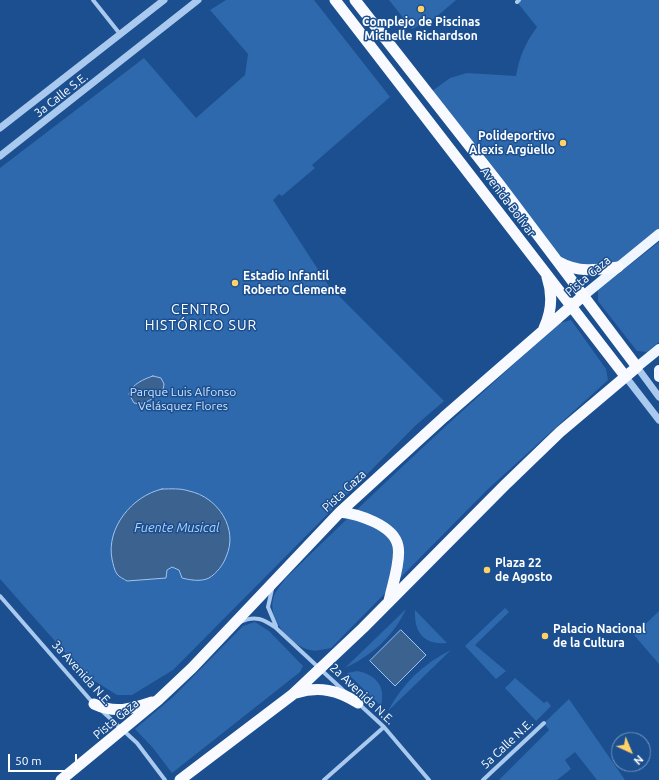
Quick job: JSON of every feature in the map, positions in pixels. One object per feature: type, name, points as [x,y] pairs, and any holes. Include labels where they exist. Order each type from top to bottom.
[{"type":"highway","name":"Avenida Bolívar","points":[[334,0],[625,376]]},
{"type":"highway","name":"Avenida Bolívar","points":[[356,0],[637,366]]},
{"type":"highway","points":[[557,261],[571,268],[584,270],[618,267]]},
{"type":"highway","points":[[543,331],[548,320],[551,306],[551,294],[546,273]]},
{"type":"highway","name":"Pista Gaza","points":[[61,780],[158,700],[192,668],[340,512],[412,445],[583,296]]},
{"type":"highway","points":[[180,780],[292,695],[560,432],[637,366]]},
{"type":"highway","points":[[340,512],[364,516],[385,528],[396,541],[398,550],[397,563],[389,601]]},
{"type":"highway","points":[[292,695],[316,688],[327,689],[350,698],[358,704]]},
{"type":"highway","points":[[94,704],[105,709],[118,711],[136,708],[158,700]]},
{"type":"main road","name":"Pista Gaza","points":[[583,296],[659,234]]},
{"type":"main road","points":[[637,366],[659,349]]},
{"type":"main road","points":[[659,370],[659,377]]},
{"type":"street","points":[[93,0],[120,34]]},
{"type":"street","name":"3a Calle S.E.","points":[[0,128],[164,0]]},
{"type":"street","name":"3a Calle S.E.","points":[[0,156],[134,52],[198,0]]},
{"type":"street","name":"Avenida Bolívar","points":[[637,366],[659,397]]},
{"type":"street","name":"Avenida Bolívar","points":[[625,376],[659,420]]},
{"type":"street","name":"2a Avenida N.E.","points":[[275,579],[270,594],[268,607],[276,628]]},
{"type":"street","name":"3a Avenida N.E.","points":[[0,596],[94,704],[123,730],[149,757],[166,780]]},
{"type":"street","name":"2a Avenida N.E.","points":[[231,626],[254,618],[267,621],[384,727],[429,780]]},
{"type":"street","name":"5a Calle N.E.","points":[[483,780],[544,723]]},
{"type":"street","points":[[324,780],[384,727]]},
{"type":"green space","name":"Parque Luis Alfonso Velásquez Flores","points":[[226,0],[314,0],[390,97],[312,165],[315,168],[282,196],[279,194],[273,200],[328,285],[444,401],[415,426],[173,670],[132,695],[117,695],[85,675],[0,579],[0,168],[144,58],[196,118],[245,75],[248,54],[210,10]]},
{"type":"green space","name":"Complejo de Piscinas Michelle Richardson","points":[[389,0],[456,0],[435,18],[412,29]]},
{"type":"green space","name":"Polideportivo Alexis Argüello","points":[[519,0],[659,0],[659,235],[618,267],[563,264],[428,94],[450,78],[467,73],[516,76],[519,62],[524,50],[537,27],[517,2]]},
{"type":"green space","points":[[659,242],[659,342],[647,352],[637,351],[598,301],[598,290]]},
{"type":"green space","points":[[571,320],[606,369],[608,380],[487,490],[331,648],[313,651],[303,648],[289,638],[282,631],[274,615],[272,607],[275,593],[286,578],[455,417],[560,323]]},
{"type":"green space","points":[[505,608],[509,612],[475,645],[506,671],[496,679],[465,646]]},
{"type":"green space","points":[[406,609],[395,628],[381,644],[355,663],[345,668]]},
{"type":"green space","points":[[415,610],[447,643],[432,642],[422,636],[416,625]]},
{"type":"green space","points":[[659,611],[659,664],[634,635]]},
{"type":"green space","points":[[255,622],[269,631],[303,666],[300,672],[172,773],[153,748],[135,729],[173,697],[243,626]]},
{"type":"green space","points":[[451,650],[388,711],[400,692],[415,675],[432,661]]},
{"type":"green space","points":[[357,671],[370,675],[378,683],[382,693],[381,706],[347,673]]},
{"type":"green space","points":[[515,678],[544,703],[547,701],[551,706],[536,721],[505,688]]},
{"type":"green space","points":[[569,699],[611,760],[611,772],[619,772],[625,780],[597,780],[575,752],[565,760],[571,769],[557,780],[499,780],[549,730],[544,723]]},
{"type":"water","points":[[153,376],[161,378],[164,384],[163,390],[146,402],[138,404],[134,403],[129,394],[133,387],[139,382]]},
{"type":"water","name":"Fuente Musical","points":[[162,489],[182,489],[199,494],[217,507],[228,525],[230,536],[226,557],[215,574],[209,578],[192,580],[182,578],[179,570],[172,567],[167,570],[166,578],[127,581],[116,572],[112,559],[111,547],[117,525],[131,506],[151,493]]},
{"type":"water","points":[[401,630],[426,655],[395,686],[370,661]]},
{"type":"place","name":"Complejo de Piscinas Michelle Richardson","points":[[421,9]]},
{"type":"place","name":"Polideportivo Alexis Argüello","points":[[563,143]]},
{"type":"place","name":"Estadio Infantil Roberto Clemente","points":[[235,283]]},
{"type":"place","name":"Plaza 22 de Agosto","points":[[487,570]]},
{"type":"place","name":"Palacio Nacional de la Cultura","points":[[545,636]]},
{"type":"district","name":"CENTRO HISTÓRICO SUR","points":[[201,318]]}]
